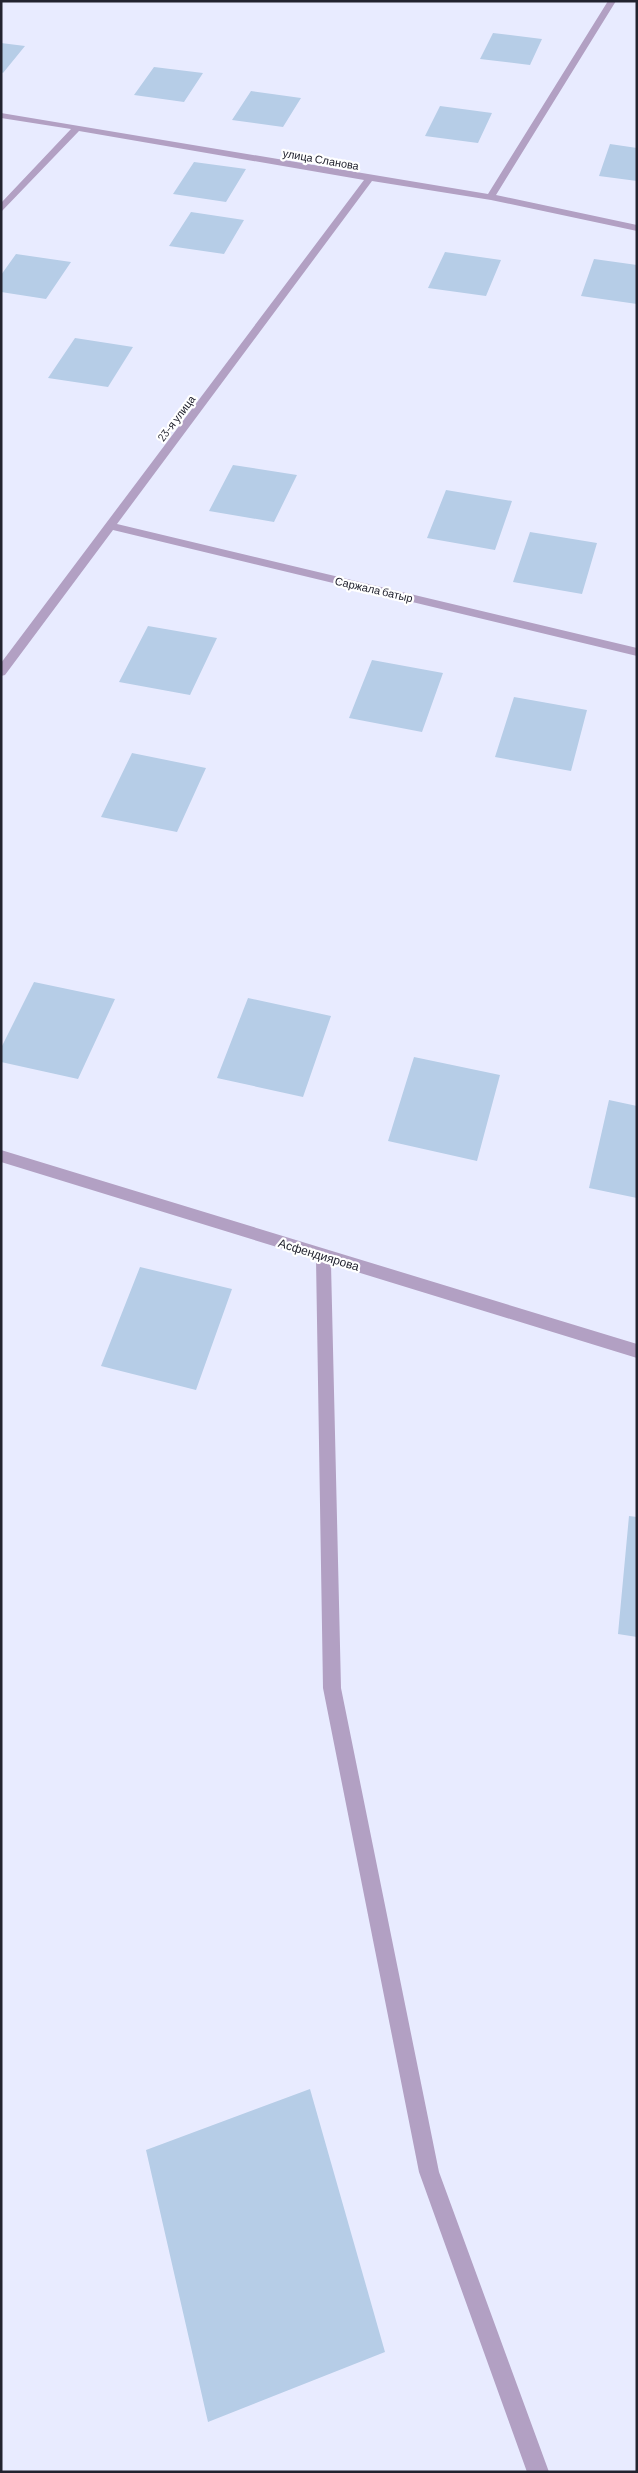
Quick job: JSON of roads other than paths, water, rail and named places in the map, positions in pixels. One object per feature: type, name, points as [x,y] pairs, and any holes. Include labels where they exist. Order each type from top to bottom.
[{"type":"street","points":[[491,197],[612,1]]},
{"type":"street","name":"улица Сланова","points":[[1,114],[491,197],[637,228]]},
{"type":"street","points":[[1,208],[76,128]]},
{"type":"street","name":"23-я улица","points":[[1,672],[370,178]]},
{"type":"street","name":"Саржала батыр","points":[[111,526],[637,652]]},
{"type":"street","name":"Асфендиярова","points":[[1,1156],[637,1351]]},
{"type":"street","points":[[323,1255],[332,1688],[430,2172],[538,2472]]}]
